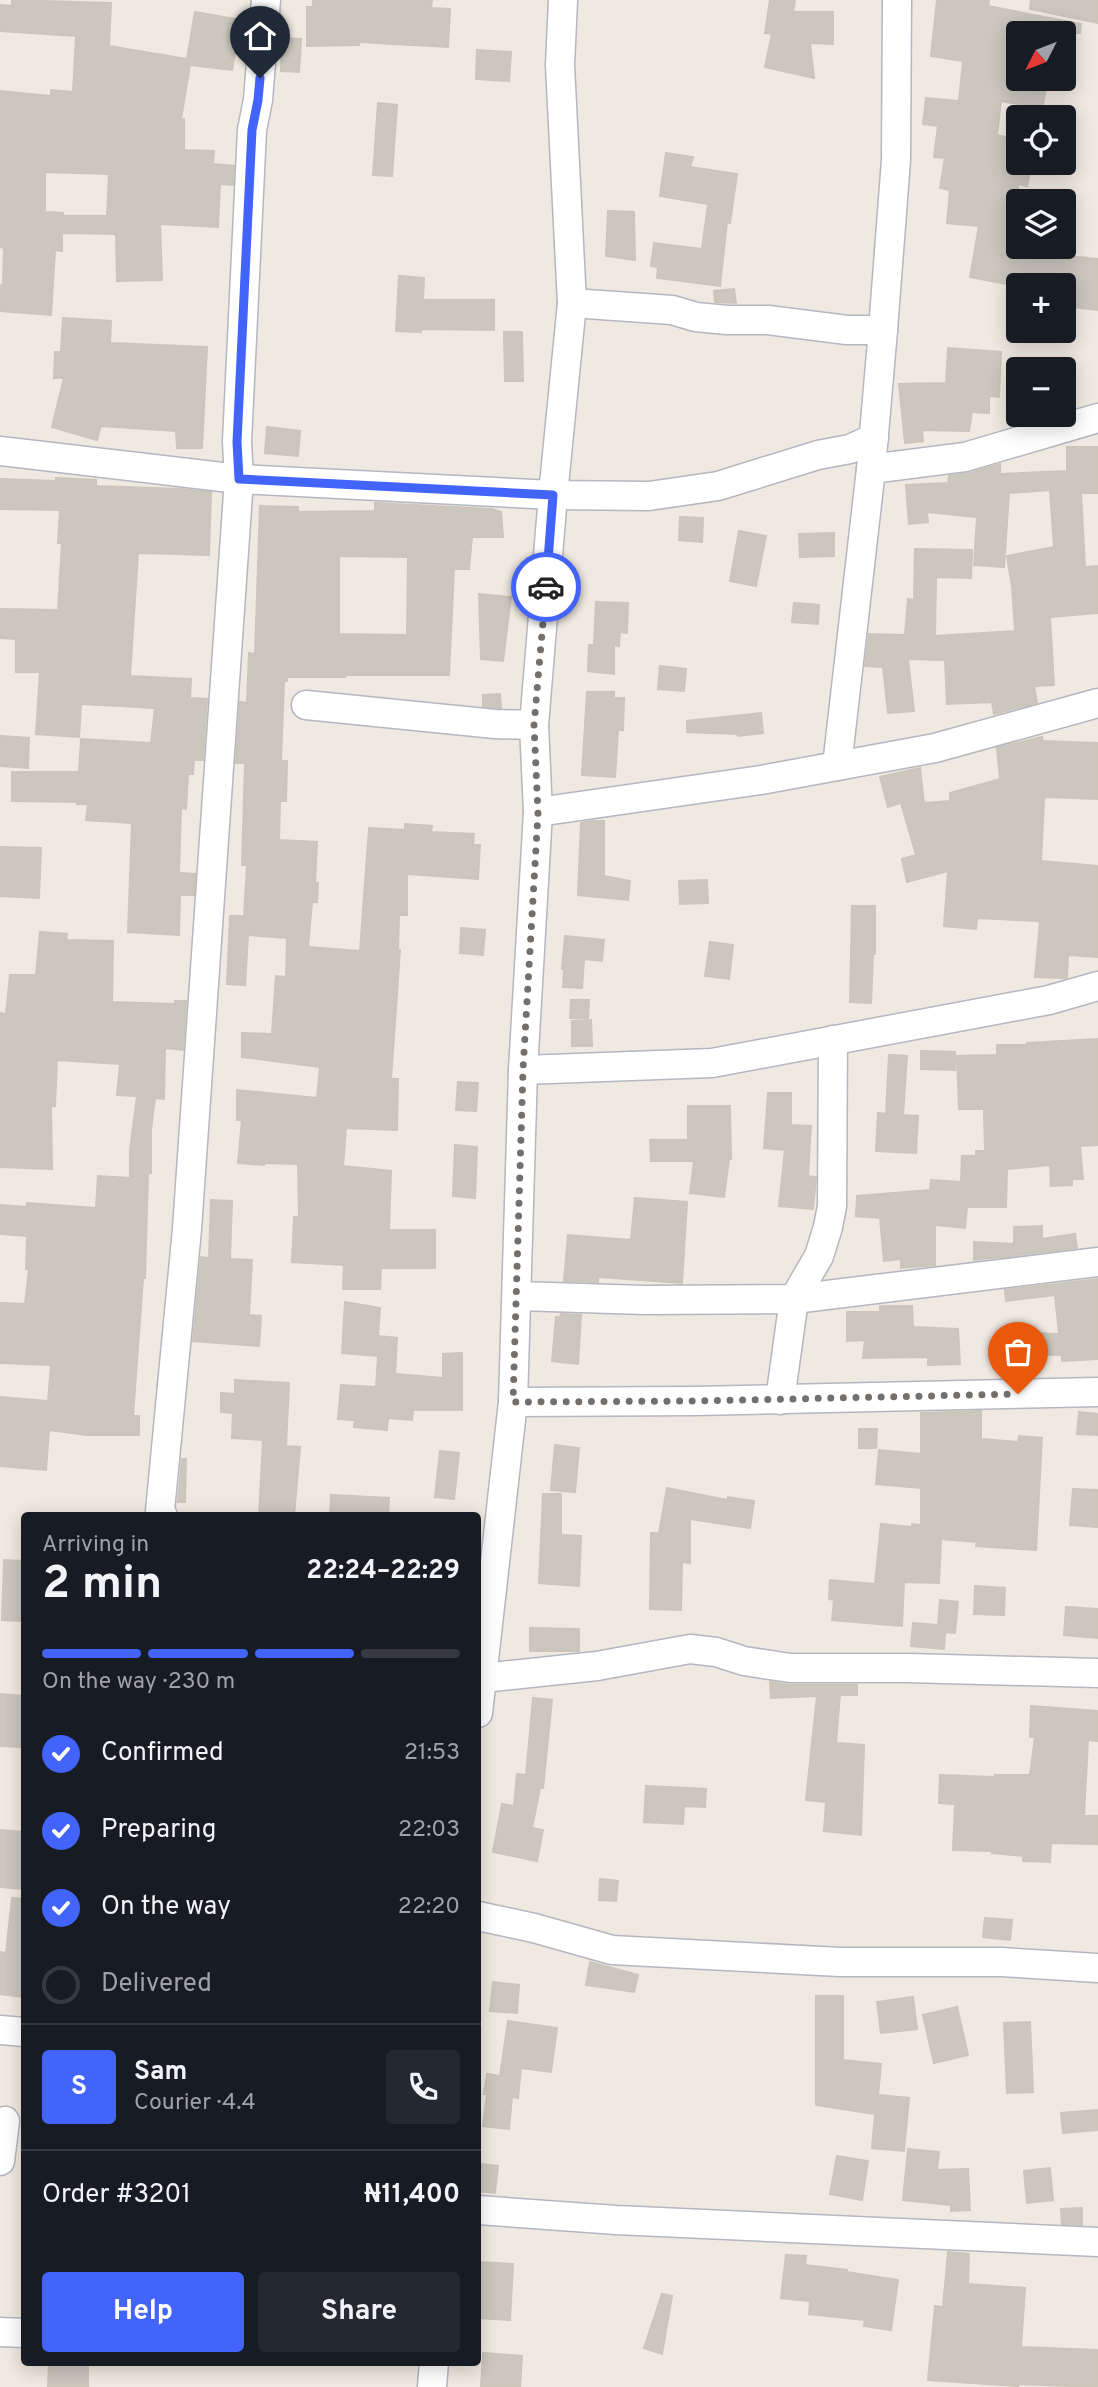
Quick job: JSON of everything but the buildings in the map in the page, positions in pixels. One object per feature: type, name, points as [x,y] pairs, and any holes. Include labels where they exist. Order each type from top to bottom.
[{"type":"street","points":[[161,1512],[187,1229],[239,479],[237,442],[252,130],[258,100],[266,0]]},
{"type":"street","points":[[481,1692],[513,1402],[523,1070],[538,813],[534,725],[572,303],[560,65],[563,0]]},
{"type":"street","points":[[837,766],[871,469],[883,330],[896,160],[897,0]]},
{"type":"street","points":[[572,303],[672,310],[696,317],[717,319],[768,320],[847,330],[883,330]]},
{"type":"street","points":[[871,469],[965,457],[1098,418]]},
{"type":"street","points":[[0,451],[239,479],[553,495],[649,496],[718,486],[818,455],[850,449],[874,438]]},
{"type":"street","points":[[538,813],[761,780],[935,748],[1098,703]]},
{"type":"street","points":[[306,705],[495,724],[534,725]]},
{"type":"street","points":[[523,1070],[712,1063],[1049,1000],[1098,986]]},
{"type":"street","points":[[780,1400],[794,1299],[818,1256],[832,1206],[833,1040]]},
{"type":"street","points":[[518,1296],[644,1300],[794,1299],[1098,1262]]},
{"type":"street","points":[[513,1402],[780,1400],[1098,1392]]},
{"type":"street","points":[[483,1678],[597,1666],[690,1649],[790,1668],[1098,1673]]},
{"type":"street","points":[[481,1917],[612,1950],[840,1962],[1001,1962],[1098,1968]]},
{"type":"street","points":[[0,2030],[21,2032]]},
{"type":"street","points":[[0,2161],[5,2122]]},
{"type":"street","points":[[481,2210],[616,2220],[1098,2242]]},
{"type":"street","points":[[0,2332],[21,2333]]},
{"type":"street","points":[[432,2387],[434,2366]]},
{"type":"way so far","points":[[546,587],[534,725],[538,813],[523,1070],[513,1402],[1018,1394]]},
{"type":"route","points":[[260,78],[252,130],[237,442],[239,479],[553,495],[546,587]]}]
